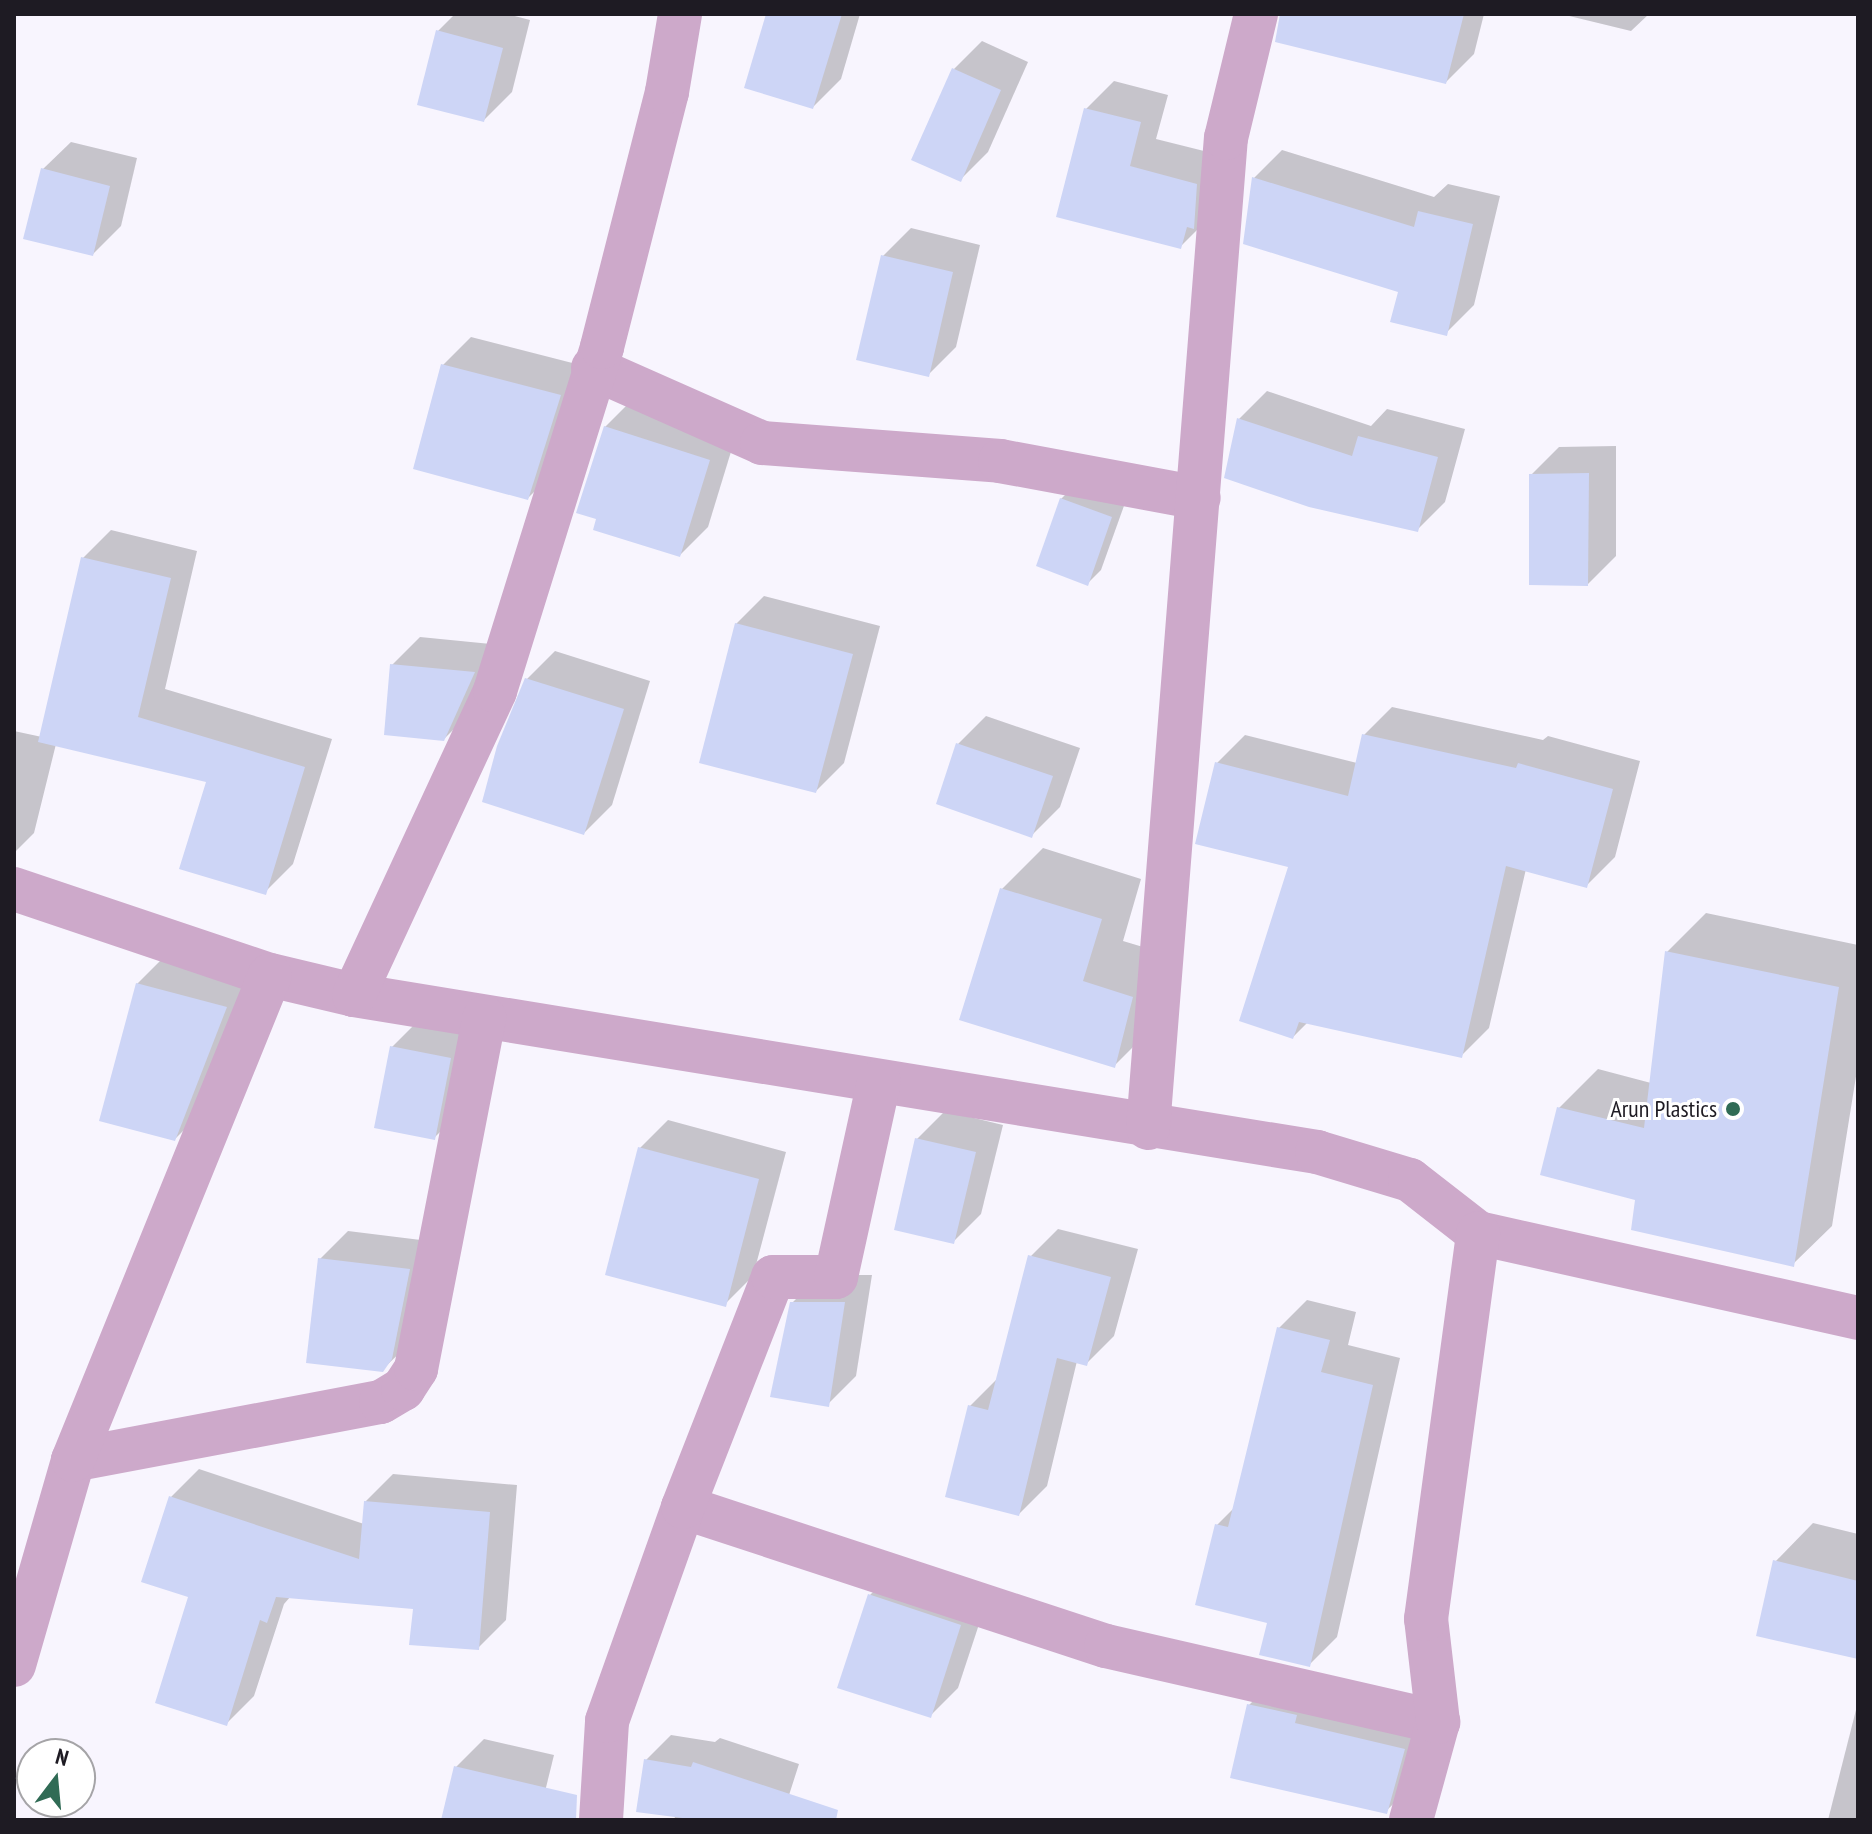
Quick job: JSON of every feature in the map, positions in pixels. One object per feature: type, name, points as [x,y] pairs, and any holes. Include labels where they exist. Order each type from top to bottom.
[{"type":"street","points":[[354,995],[495,691],[593,368],[667,92],[680,14]]},
{"type":"street","points":[[1148,1128],[1226,138],[1256,14]]},
{"type":"street","points":[[593,368],[762,443],[1000,461],[1199,498]]},
{"type":"street","points":[[14,889],[270,975],[354,995],[1148,1128],[1317,1152],[1410,1180],[1478,1233],[1858,1318]]},
{"type":"street","points":[[14,1665],[73,1460],[270,975]]},
{"type":"street","points":[[73,1460],[381,1402],[403,1389],[416,1369],[484,1018]]},
{"type":"street","points":[[601,1820],[607,1721],[683,1507],[773,1277],[836,1277],[879,1082]]},
{"type":"street","points":[[1411,1820],[1438,1722],[1426,1619],[1478,1233]]},
{"type":"street","points":[[683,1507],[1106,1646],[1438,1722]]},
{"type":"building","points":[[766,14],[842,14],[813,109],[744,88]]},
{"type":"building","points":[[1280,14],[1464,14],[1446,84],[1275,42]]},
{"type":"building","points":[[436,30],[503,48],[484,122],[417,105]]},
{"type":"building","points":[[952,68],[1001,90],[961,182],[911,160]]},
{"type":"building","points":[[1084,108],[1141,122],[1130,166],[1197,184],[1194,229],[1187,227],[1181,249],[1056,217]]},
{"type":"building","points":[[41,168],[110,186],[93,256],[23,239]]},
{"type":"building","points":[[1252,177],[1414,227],[1418,211],[1473,224],[1447,336],[1390,322],[1398,292],[1243,244]]},
{"type":"building","points":[[881,255],[953,272],[929,377],[856,360]]},
{"type":"building","points":[[441,364],[561,395],[528,500],[413,469]]},
{"type":"building","points":[[1237,418],[1352,456],[1358,436],[1438,457],[1418,532],[1309,507],[1224,478]]},
{"type":"building","points":[[604,426],[710,460],[680,557],[593,530],[596,519],[576,513]]},
{"type":"building","points":[[1589,473],[1588,586],[1529,585],[1529,474]]},
{"type":"building","points":[[1060,498],[1112,517],[1088,586],[1036,566]]},
{"type":"building","points":[[81,557],[171,578],[138,717],[305,767],[266,895],[179,869],[206,782],[38,742]]},
{"type":"building","points":[[735,623],[853,654],[816,793],[699,763]]},
{"type":"building","points":[[390,664],[475,672],[444,741],[384,735]]},
{"type":"building","points":[[525,678],[624,709],[584,835],[482,802],[497,746]]},
{"type":"building","points":[[1362,734],[1516,768],[1518,763],[1613,789],[1587,888],[1506,866],[1462,1058],[1299,1022],[1293,1039],[1239,1021],[1288,867],[1195,844],[1215,762],[1348,796]]},
{"type":"building","points":[[956,743],[1053,776],[1032,838],[936,804]]},
{"type":"building","points":[[1000,888],[1102,919],[1083,981],[1133,997],[1115,1068],[959,1020]]},
{"type":"building","name":"Arun Plastics","points":[[1665,951],[1839,987],[1794,1267],[1631,1230],[1635,1200],[1540,1175],[1557,1107],[1644,1128]]},
{"type":"building","points":[[136,983],[227,1007],[175,1141],[99,1121]]},
{"type":"building","points":[[390,1046],[451,1058],[435,1140],[374,1128]]},
{"type":"building","points":[[915,1138],[976,1152],[954,1244],[894,1230]]},
{"type":"building","points":[[638,1147],[759,1179],[726,1307],[605,1275]]},
{"type":"building","points":[[1028,1255],[1111,1277],[1087,1366],[1057,1358],[1019,1516],[945,1497],[968,1405],[988,1410]]},
{"type":"building","points":[[318,1258],[410,1269],[392,1359],[383,1372],[306,1363]]},
{"type":"building","points":[[790,1302],[845,1302],[829,1407],[770,1397]]},
{"type":"building","points":[[1277,1327],[1330,1340],[1321,1372],[1373,1385],[1310,1667],[1259,1655],[1267,1623],[1195,1605],[1215,1524],[1228,1527]]},
{"type":"building","points":[[169,1496],[359,1559],[364,1501],[490,1512],[479,1650],[409,1645],[413,1609],[276,1597],[267,1623],[260,1620],[227,1726],[155,1703],[188,1597],[141,1582]]},
{"type":"building","points":[[1773,1560],[1858,1581],[1858,1659],[1756,1636]]},
{"type":"building","points":[[868,1594],[961,1625],[931,1718],[837,1688]]},
{"type":"building","points":[[1247,1704],[1297,1715],[1295,1723],[1405,1749],[1387,1814],[1230,1778]]},
{"type":"building","points":[[644,1759],[691,1767],[693,1762],[838,1810],[836,1820],[698,1820],[636,1812]]},
{"type":"building","points":[[454,1766],[577,1795],[576,1820],[441,1820]]},
{"type":"place","name":"Arun Plastics","points":[[1733,1109]]}]
